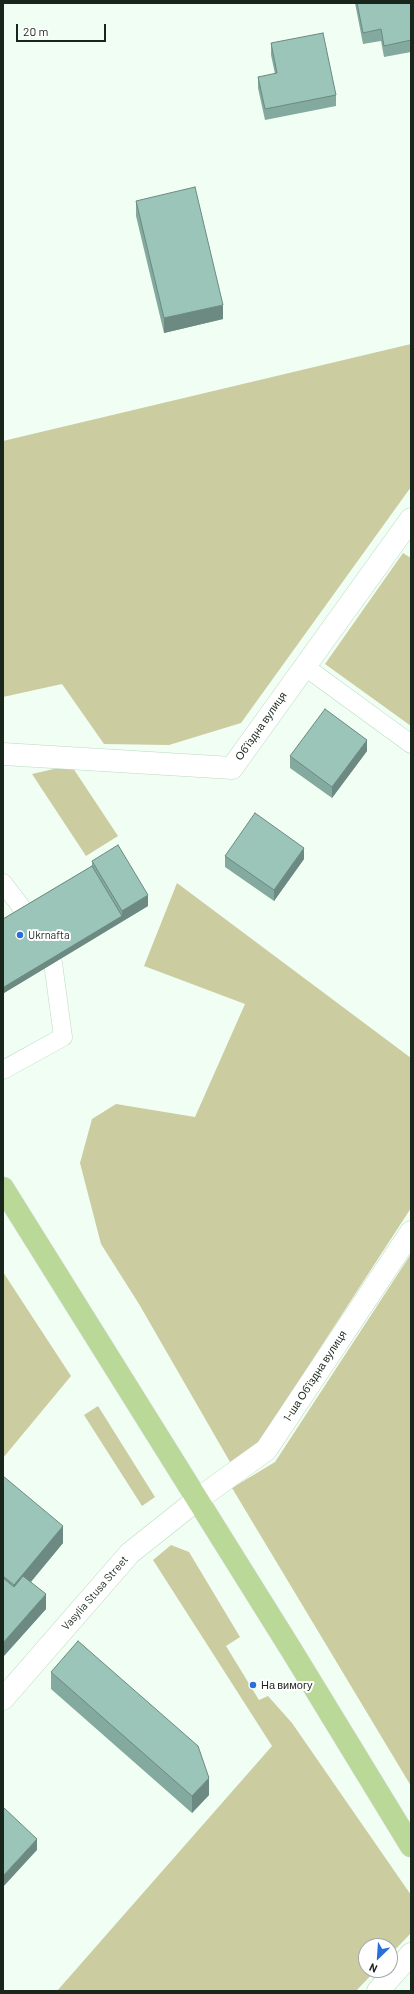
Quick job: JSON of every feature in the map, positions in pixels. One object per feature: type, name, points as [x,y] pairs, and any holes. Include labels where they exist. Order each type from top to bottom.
[{"type":"main road","points":[[3,1188],[198,1499],[411,1846]]},
{"type":"street","name":"Обʼїздна вулиця","points":[[3,754],[232,768],[411,519]]},
{"type":"street","name":"1-ша Обʼїздна вулиця","points":[[198,1499],[266,1450],[411,1232]]},
{"type":"street","name":"Vasylia Stusa Street","points":[[3,1699],[130,1553],[198,1499]]},
{"type":"street","points":[[378,1991],[411,1954]]},
{"type":"lane","points":[[304,666],[411,744]]},
{"type":"lane","points":[[3,883],[26,912]]},
{"type":"lane","points":[[3,1070],[63,1037],[53,963]]},
{"type":"green space","points":[[411,344],[411,487],[241,723],[169,745],[104,744],[62,684],[3,697],[3,441]]},
{"type":"green space","points":[[403,553],[411,558],[411,726],[325,664]]},
{"type":"green space","points":[[71,765],[118,836],[86,856],[32,774]]},
{"type":"green space","points":[[177,883],[411,1058],[411,1208],[259,1442],[230,1462],[139,1304],[101,1244],[80,1163],[92,1119],[116,1104],[195,1117],[245,1004],[144,966]]},
{"type":"green space","points":[[411,1254],[411,1786],[232,1488],[275,1462]]},
{"type":"green space","points":[[3,1272],[71,1376],[3,1458]]},
{"type":"green space","points":[[98,1406],[155,1497],[142,1506],[84,1415]]},
{"type":"green space","points":[[171,1545],[189,1552],[240,1637],[226,1646],[259,1700],[268,1696],[292,1723],[411,1895],[411,1933],[398,1947],[398,1938],[358,1938],[358,1978],[368,1978],[356,1991],[57,1991],[272,1746],[153,1560]]},
{"type":"building","points":[[357,3],[411,3],[411,40],[384,46],[381,29],[363,33]]},
{"type":"building","points":[[323,33],[336,95],[265,109],[258,77],[277,73],[271,43]]},
{"type":"building","points":[[195,187],[223,305],[164,318],[136,201]]},
{"type":"building","points":[[325,709],[367,740],[332,787],[290,756]]},
{"type":"building","points":[[255,813],[304,848],[274,890],[225,856]]},
{"type":"building","points":[[118,845],[148,895],[122,911],[92,861]]},
{"type":"building","points":[[92,866],[122,916],[4,987],[3,919]]},
{"type":"building","points":[[3,1476],[63,1526],[14,1585],[3,1576]]},
{"type":"building","points":[[23,1576],[46,1594],[3,1643],[3,1578],[14,1587]]},
{"type":"building","points":[[78,1641],[198,1746],[209,1778],[192,1796],[51,1672]]},
{"type":"building","points":[[3,1807],[37,1839],[3,1876]]},
{"type":"place","name":"Ukrnafta","points":[[20,935]]},
{"type":"place","name":"На вимогу","points":[[253,1685]]}]
